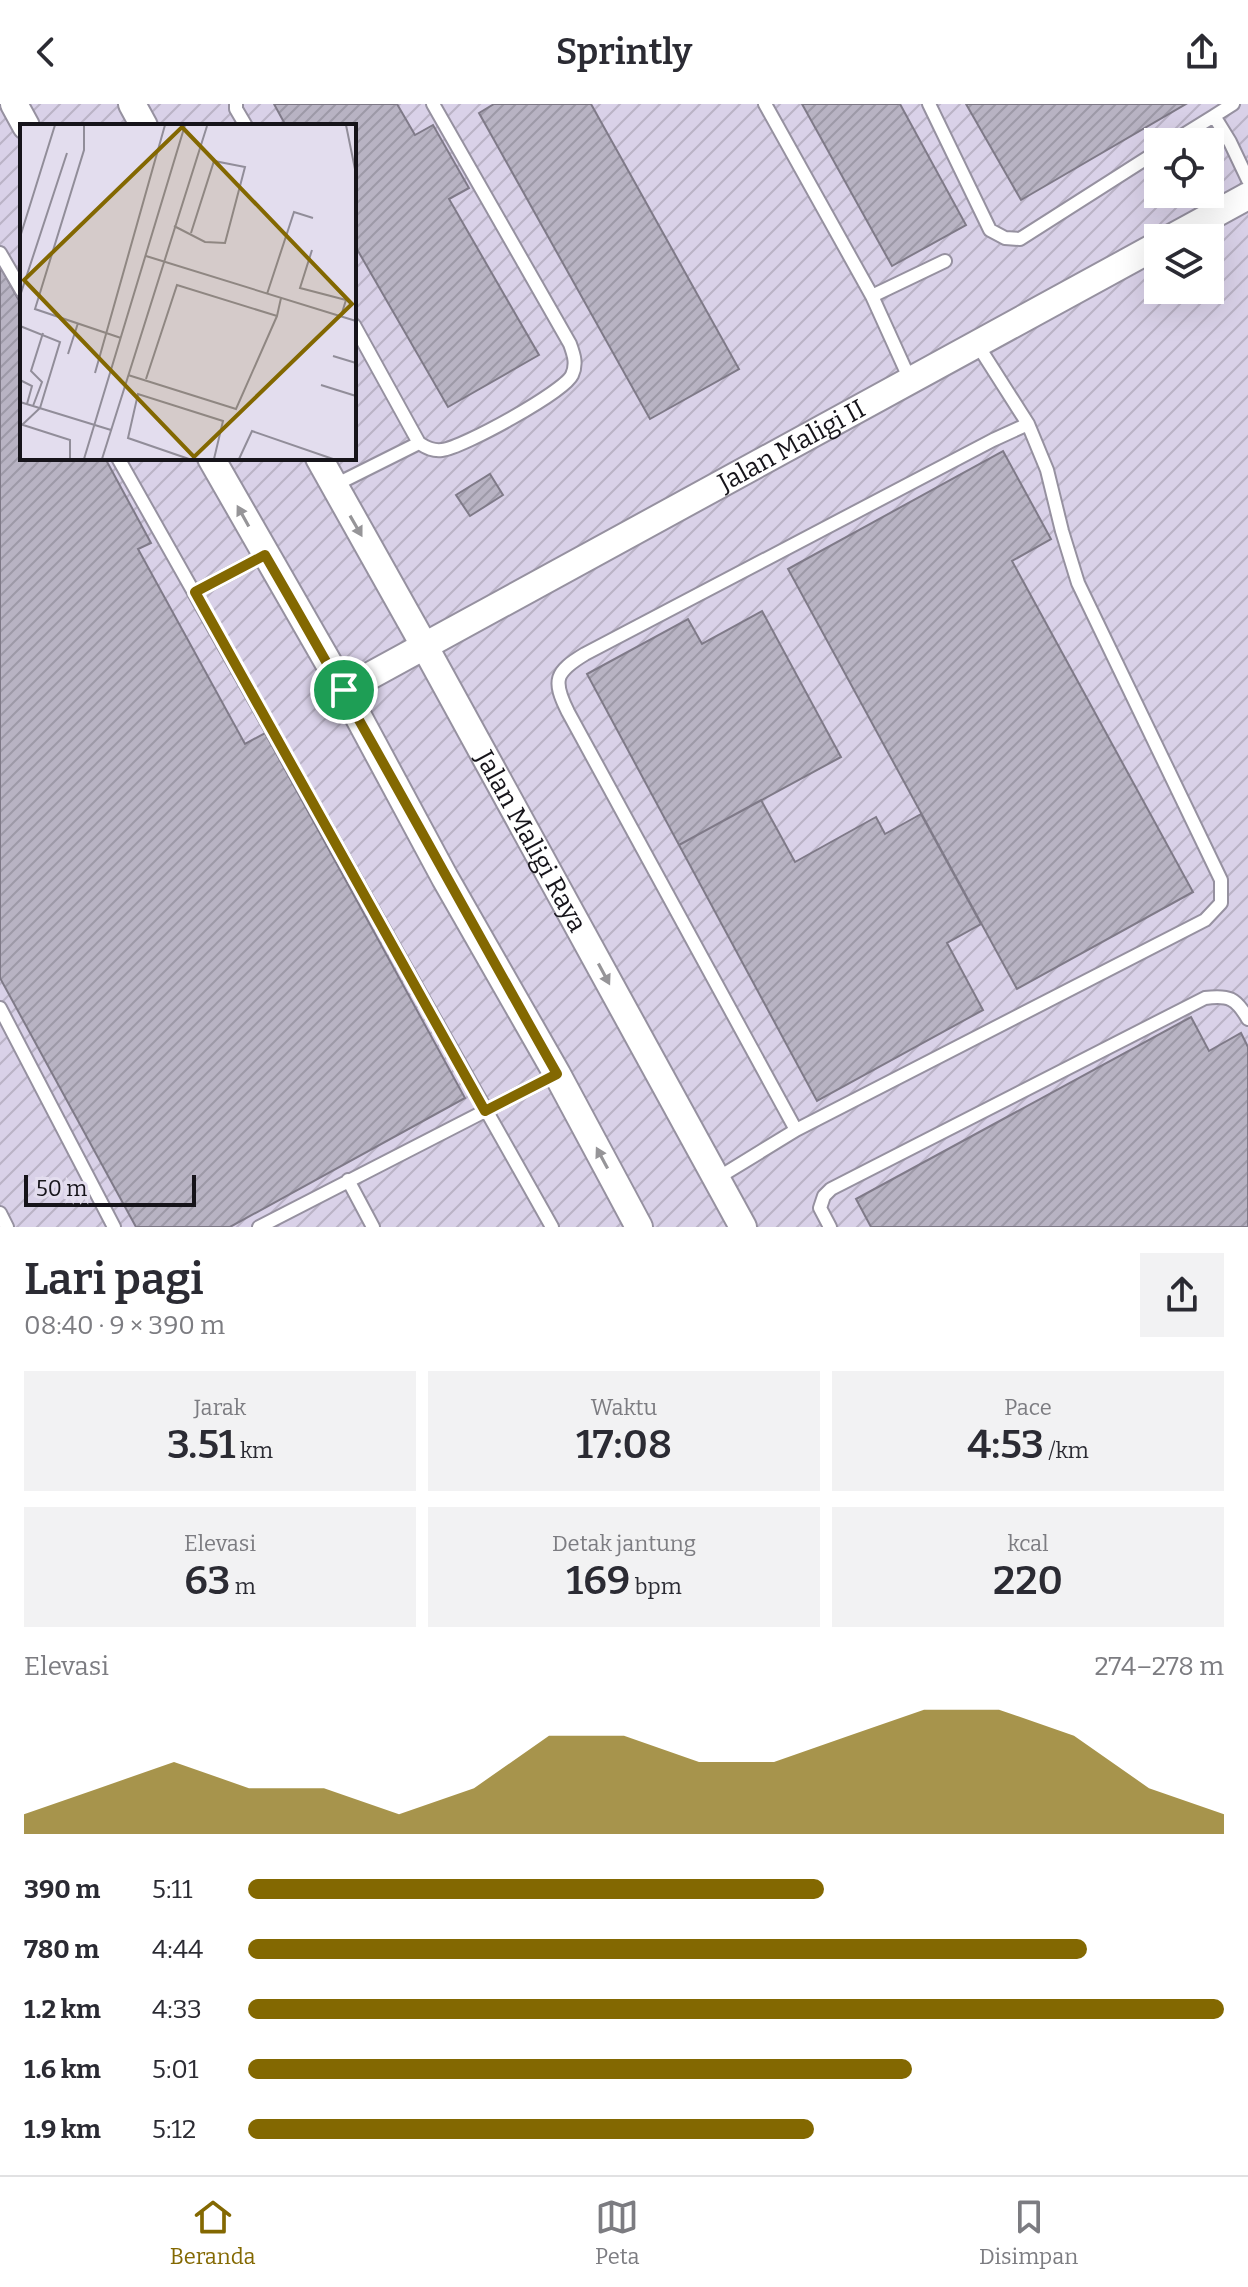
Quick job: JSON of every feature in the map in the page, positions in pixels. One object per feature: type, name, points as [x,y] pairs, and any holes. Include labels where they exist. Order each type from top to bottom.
[{"type":"street","points":[[14,104],[25,124]]},
{"type":"street","points":[[132,104],[143,124]]},
{"type":"street","points":[[1197,224],[1248,196]]},
{"type":"street","name":"Jalan Maligi II","points":[[344,690],[1144,253]]},
{"type":"street","points":[[212,460],[344,690],[639,1227]]},
{"type":"street","name":"Jalan Maligi Raya","points":[[320,460],[743,1227]]},
{"type":"lane","points":[[236,104],[245,124]]},
{"type":"lane","points":[[356,329],[419,443],[430,450],[452,448],[501,423],[561,388],[571,376],[576,360],[570,344],[433,104]]},
{"type":"lane","points":[[765,104],[872,296],[911,382]]},
{"type":"lane","points":[[929,104],[990,230],[1005,238],[1020,239],[1144,160]]},
{"type":"lane","points":[[1195,128],[1233,104]]},
{"type":"lane","points":[[1214,116],[1248,180]]},
{"type":"lane","points":[[0,253],[20,288]]},
{"type":"lane","points":[[872,296],[945,261]]},
{"type":"lane","points":[[716,1179],[796,1130],[1205,920],[1221,903],[1221,880],[1078,583],[1047,470],[1028,424],[977,344]]},
{"type":"lane","points":[[796,1130],[568,712],[557,680],[565,666],[585,654],[1028,424]]},
{"type":"lane","points":[[333,486],[419,443]]},
{"type":"lane","points":[[119,460],[552,1227]]},
{"type":"lane","points":[[195,592],[265,555]]},
{"type":"lane","points":[[830,1227],[820,1208],[824,1196],[831,1189],[1205,998],[1230,998],[1240,1005],[1248,1019]]},
{"type":"lane","points":[[0,1008],[114,1227]]},
{"type":"lane","points":[[259,1227],[557,1074]]},
{"type":"lane","points":[[348,1180],[373,1227]]},
{"type":"lane","points":[[0,1213],[7,1227]]},
{"type":"shaded area","points":[[0,104],[1248,104],[1248,1227],[0,1227]]},
{"type":"building","points":[[274,104],[397,104],[415,135],[433,125],[469,188],[449,199],[539,355],[448,407],[356,247],[356,124],[285,124]]},
{"type":"building","points":[[494,104],[591,104],[739,369],[650,419],[479,113]]},
{"type":"building","points":[[802,104],[900,104],[966,225],[892,266]]},
{"type":"building","points":[[966,104],[1186,104],[1144,128],[1021,200]]},
{"type":"building","points":[[0,266],[20,302],[20,460],[106,460],[151,543],[138,549],[245,744],[265,733],[465,1098],[230,1227],[136,1227],[0,978]]},
{"type":"building","points":[[1003,451],[1051,539],[1012,561],[1193,892],[1017,989],[788,569]]},
{"type":"building","points":[[490,474],[503,495],[470,516],[456,495]]},
{"type":"building","points":[[762,611],[841,757],[679,845],[587,674],[688,619],[702,644]]},
{"type":"building","points":[[761,800],[795,862],[876,817],[885,834],[921,814],[981,924],[947,943],[983,1010],[817,1101],[679,845]]},
{"type":"building","points":[[1191,1017],[1209,1051],[1241,1033],[1248,1047],[1248,1227],[871,1227],[856,1199]]},
{"type":"route","points":[[265,555],[344,690],[445,878],[557,1074],[485,1111],[195,592],[265,555]]}]
